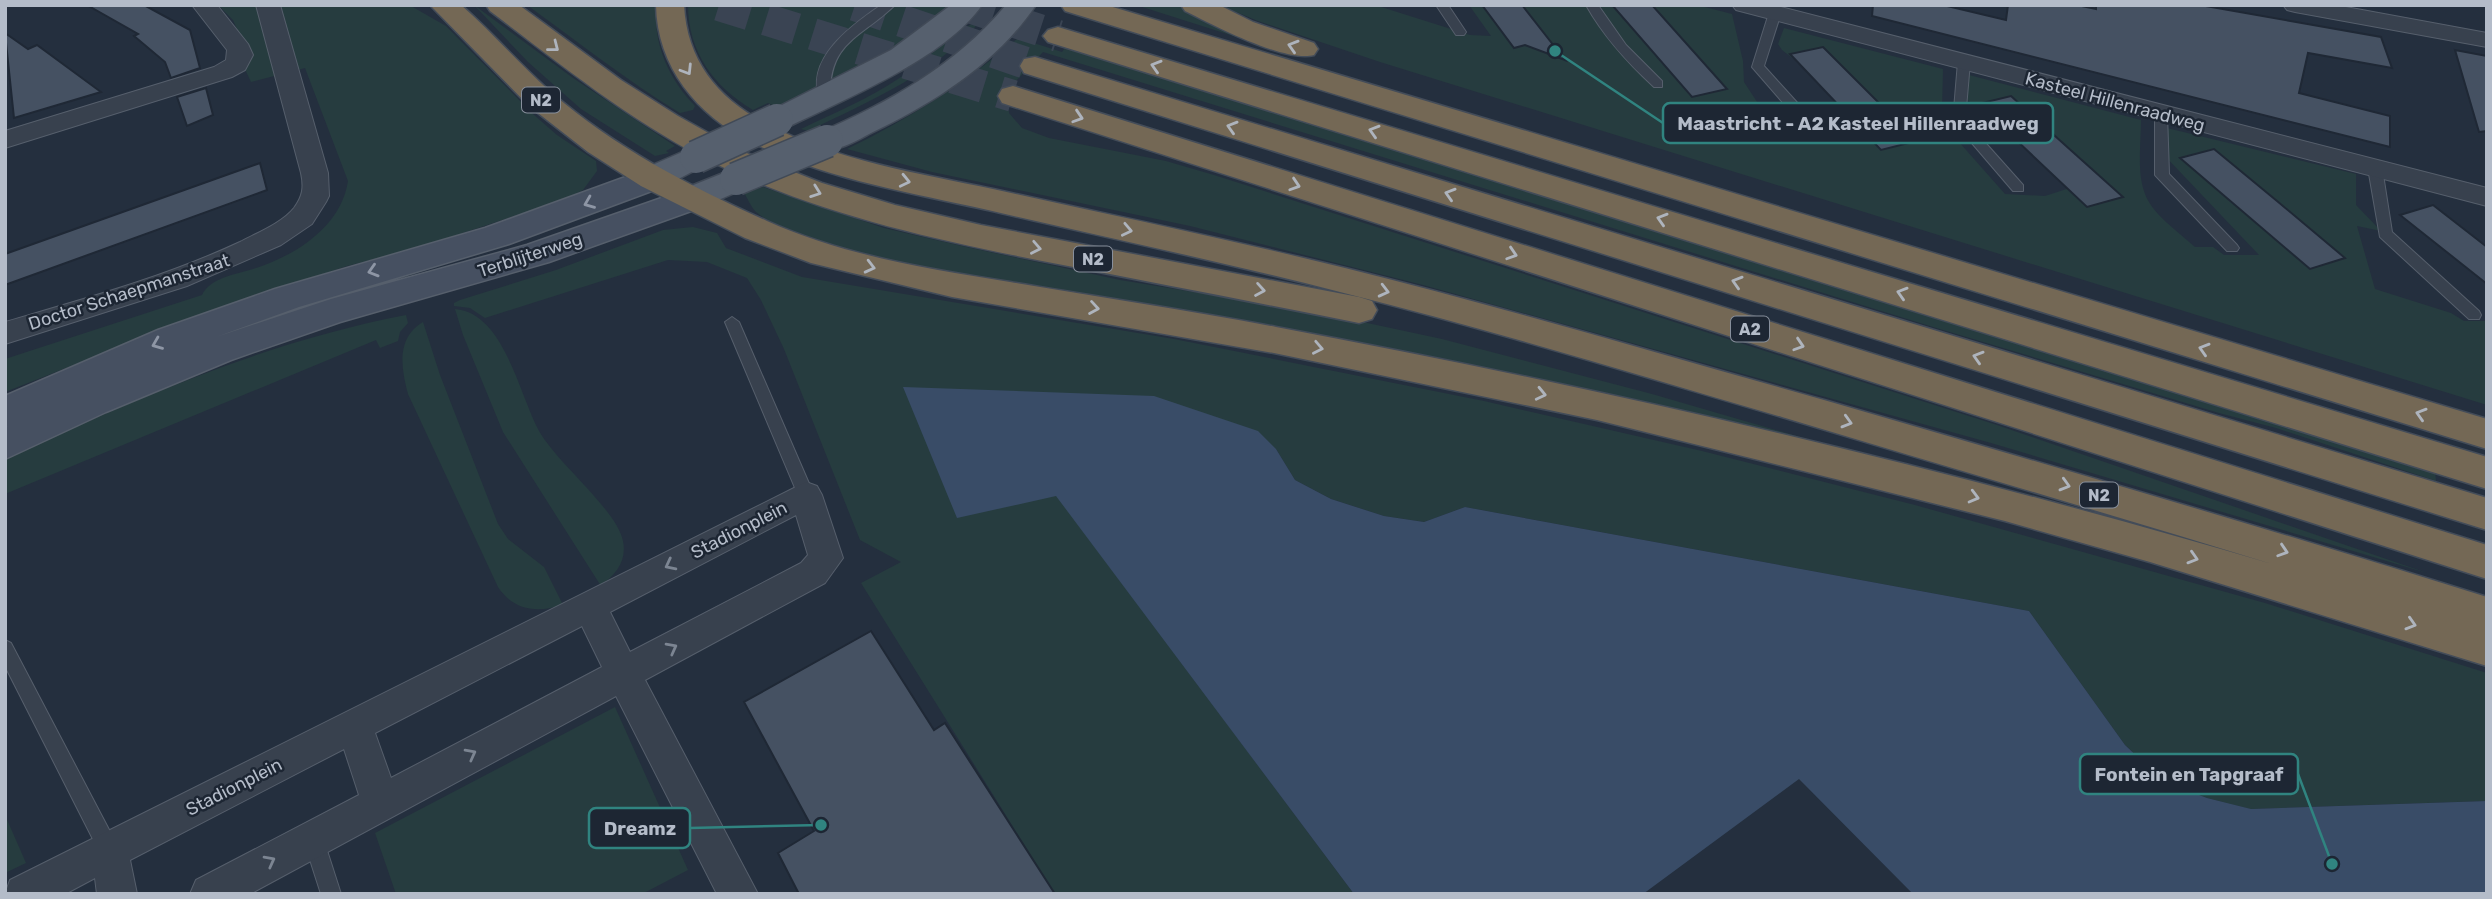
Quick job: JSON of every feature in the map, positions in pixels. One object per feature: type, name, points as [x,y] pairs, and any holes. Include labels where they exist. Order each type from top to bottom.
[{"type":"highway","name":"N2","points":[[444,5],[566,122],[653,178]]},
{"type":"highway","name":"N2","points":[[500,5],[584,70],[657,118],[751,167],[862,207],[957,232],[1296,297],[1734,389]]},
{"type":"highway","name":"N2","points":[[670,5],[670,29],[675,46],[681,62],[701,90],[732,118],[758,133],[811,156],[892,178],[1341,279],[1511,323],[2183,519],[2487,615]]},
{"type":"highway","points":[[1195,5],[1243,28],[1280,41],[1550,122],[1849,224],[1912,260]]},
{"type":"highway","points":[[1067,21],[1912,260],[2487,434]]},
{"type":"highway","points":[[1067,21],[2487,473]]},
{"type":"highway","name":"A2","points":[[2487,514],[1024,81],[2487,562]]},
{"type":"highway","points":[[653,178],[693,198]]},
{"type":"highway","name":"N2","points":[[693,198],[757,230],[858,265],[952,285],[1274,340],[1485,381],[1610,409],[2005,505],[2150,545],[2487,647]]},
{"type":"main road","name":"Terblijterweg","points":[[5,412],[171,339],[287,298],[507,232],[653,178],[824,97],[911,50],[935,34],[968,5]]},
{"type":"main road","name":"Terblijterweg","points":[[5,444],[93,401],[218,350],[331,312],[537,254],[693,198],[827,141],[887,114],[943,80],[998,33],[1022,5]]},
{"type":"street","points":[[5,140],[223,72],[236,65],[241,55],[239,49],[204,5]]},
{"type":"street","name":"Doctor Schaepmanstraat","points":[[5,333],[218,264],[261,244],[311,207],[316,196],[312,167],[268,5]]},
{"type":"street","name":"Kasteel Hillenraadweg","points":[[1744,5],[2487,197]]},
{"type":"street","points":[[2295,5],[2487,40]]},
{"type":"street","name":"Stadionplein","points":[[24,894],[806,495],[826,558],[813,573],[210,894]]},
{"type":"street","points":[[590,606],[622,674],[738,894]]},
{"type":"street","points":[[354,726],[381,802]]},
{"type":"street","points":[[109,850],[117,894]]},
{"type":"lane","points":[[824,97],[824,72],[834,52],[889,5]]},
{"type":"lane","points":[[1442,5],[1460,32]]},
{"type":"lane","points":[[1592,5],[1602,23],[1637,66],[1658,84]]},
{"type":"lane","points":[[1775,13],[1758,67],[1816,132]]},
{"type":"lane","points":[[1964,62],[1959,121],[2018,188]]},
{"type":"lane","points":[[2161,114],[2162,175],[2232,247]]},
{"type":"lane","points":[[2375,168],[2385,234],[2474,315]]},
{"type":"lane","points":[[732,322],[806,495]]},
{"type":"lane","points":[[5,648],[109,850]]},
{"type":"lane","points":[[313,838],[331,894]]},
{"type":"green space","points":[[218,5],[411,6],[446,26],[533,114],[557,135],[596,161],[597,171],[583,190],[566,199],[405,252],[347,266],[196,317],[5,392],[5,359],[202,295],[217,280],[269,263],[300,248],[326,226],[336,212],[348,181],[305,68],[251,82],[244,67],[248,54],[233,20]]},
{"type":"green space","points":[[474,5],[573,78],[675,146],[666,151],[669,153],[655,156],[581,109],[528,62]]},
{"type":"green space","points":[[527,5],[657,5],[657,33],[664,60],[677,84],[695,106],[693,110],[680,113],[621,74]]},
{"type":"green space","points":[[688,5],[952,5],[898,45],[861,68],[778,108],[768,103],[753,110],[726,90],[706,66],[693,38]]},
{"type":"green space","points":[[1136,5],[1179,5],[1246,40]]},
{"type":"green space","points":[[1219,5],[1375,5],[1470,35],[1491,36],[1469,5],[1697,5],[1732,14],[1743,61],[1744,82],[1769,120],[1783,128],[1798,126],[1808,141],[1838,138],[1834,128],[1845,138],[1880,127],[1782,50],[1778,44],[1784,28],[1943,69],[1942,111],[1959,142],[2005,194],[2045,196],[2082,184],[1966,99],[1969,75],[2141,120],[2141,174],[2147,199],[2173,228],[2195,247],[2213,247],[2224,255],[2259,255],[2163,154],[2167,128],[2356,174],[2356,205],[2381,231],[2357,226],[2375,289],[2451,313],[2464,321],[2487,321],[2487,405],[1380,62]]},
{"type":"green space","points":[[983,18],[945,55],[902,84],[808,131],[801,129],[887,86],[960,31]]},
{"type":"green space","points":[[1018,38],[1062,52],[1065,48],[1232,97],[2238,409],[2294,430],[2435,471],[2436,481],[2276,428],[1933,327],[1043,52],[1016,81],[1008,96],[1009,113],[1022,128],[1049,138],[1166,161],[1214,175],[1997,425],[2427,573],[1991,443],[1423,285],[1190,226],[932,172],[847,149],[936,99]]},
{"type":"green space","points":[[763,187],[884,228],[962,246],[1120,280],[1316,312],[1442,339],[1652,394],[1938,477],[876,257],[813,239],[768,220],[754,210],[744,193]]},
{"type":"green space","points":[[693,227],[717,233],[726,248],[802,277],[1174,339],[1484,401],[1702,451],[1915,505],[2265,603],[2487,673],[2487,801],[2250,809],[2207,798],[2163,781],[2125,745],[2029,611],[1465,507],[1424,522],[1384,516],[1331,499],[1295,480],[1276,449],[1056,495],[1354,894],[1055,894],[861,583],[901,562],[860,540],[784,349],[761,300],[747,278],[707,262],[668,260],[485,318],[470,308],[454,306],[454,303],[460,300],[556,270],[663,230]]},
{"type":"green space","points":[[455,309],[472,314],[486,325],[498,340],[517,377],[539,431],[599,501],[618,529],[624,548],[622,561],[616,572],[601,586],[503,432]]},
{"type":"green space","points":[[406,315],[408,323],[400,332],[398,341],[380,348],[376,340],[5,494],[5,459],[53,437],[151,394],[252,356],[355,326]]},
{"type":"green space","points":[[423,322],[440,375],[498,524],[508,539],[544,567],[563,605],[544,609],[527,608],[511,601],[498,587],[408,394],[403,354],[408,336]]},
{"type":"green space","points":[[615,707],[688,870],[642,894],[396,894],[375,833]]},
{"type":"green space","points":[[5,815],[26,863],[5,873]]},
{"type":"water","points":[[903,387],[1154,396],[1258,431],[1276,449],[1295,480],[1331,499],[1384,516],[1424,522],[1465,507],[2029,611],[2125,745],[2163,781],[2207,798],[2251,809],[2487,801],[2487,894],[1913,894],[1799,779],[1643,894],[1354,894],[1056,496],[957,518]]},
{"type":"building","points":[[87,5],[144,5],[190,30],[200,68],[171,78],[165,62],[134,36],[138,34]]},
{"type":"building","points":[[1482,5],[1522,5],[1565,60],[1525,45],[1514,48]]},
{"type":"building","points":[[1612,5],[1652,5],[1727,89],[1692,97]]},
{"type":"building","points":[[1873,5],[1943,5],[2006,20],[2008,5],[2077,5],[2096,9],[2096,5],[2200,5],[2381,37],[2392,68],[2308,53],[2299,93],[2390,116],[2390,147],[1872,16]]},
{"type":"building","points":[[5,33],[28,49],[37,45],[101,92],[14,118]]},
{"type":"building","points":[[1823,47],[1917,141],[1881,150],[1790,54]]},
{"type":"building","points":[[2455,50],[2487,56],[2487,131],[2479,132]]},
{"type":"building","points":[[206,88],[213,115],[187,126],[177,97]]},
{"type":"building","points":[[2011,96],[2123,197],[2087,207],[1978,104]]},
{"type":"building","points":[[2214,149],[2345,258],[2310,269],[2180,158]]},
{"type":"building","points":[[260,163],[267,190],[5,285],[5,254]]},
{"type":"building","points":[[2433,205],[2487,247],[2487,284],[2400,215]]},
{"type":"building","points":[[871,631],[934,730],[945,723],[1055,894],[799,894],[778,853],[814,831],[744,702]]},
{"type":"tunnel","points":[[719,5],[1013,96]]},
{"type":"tunnel","points":[[855,5],[1035,66]]},
{"type":"tunnel","points":[[963,5],[1058,36]]},
{"type":"place","name":"Maastricht - A2 Kasteel Hillenraadweg","points":[[1555,51]]},
{"type":"place","name":"Dreamz","points":[[821,825]]},
{"type":"place","name":"Fontein en Tapgraaf","points":[[2332,864]]}]
